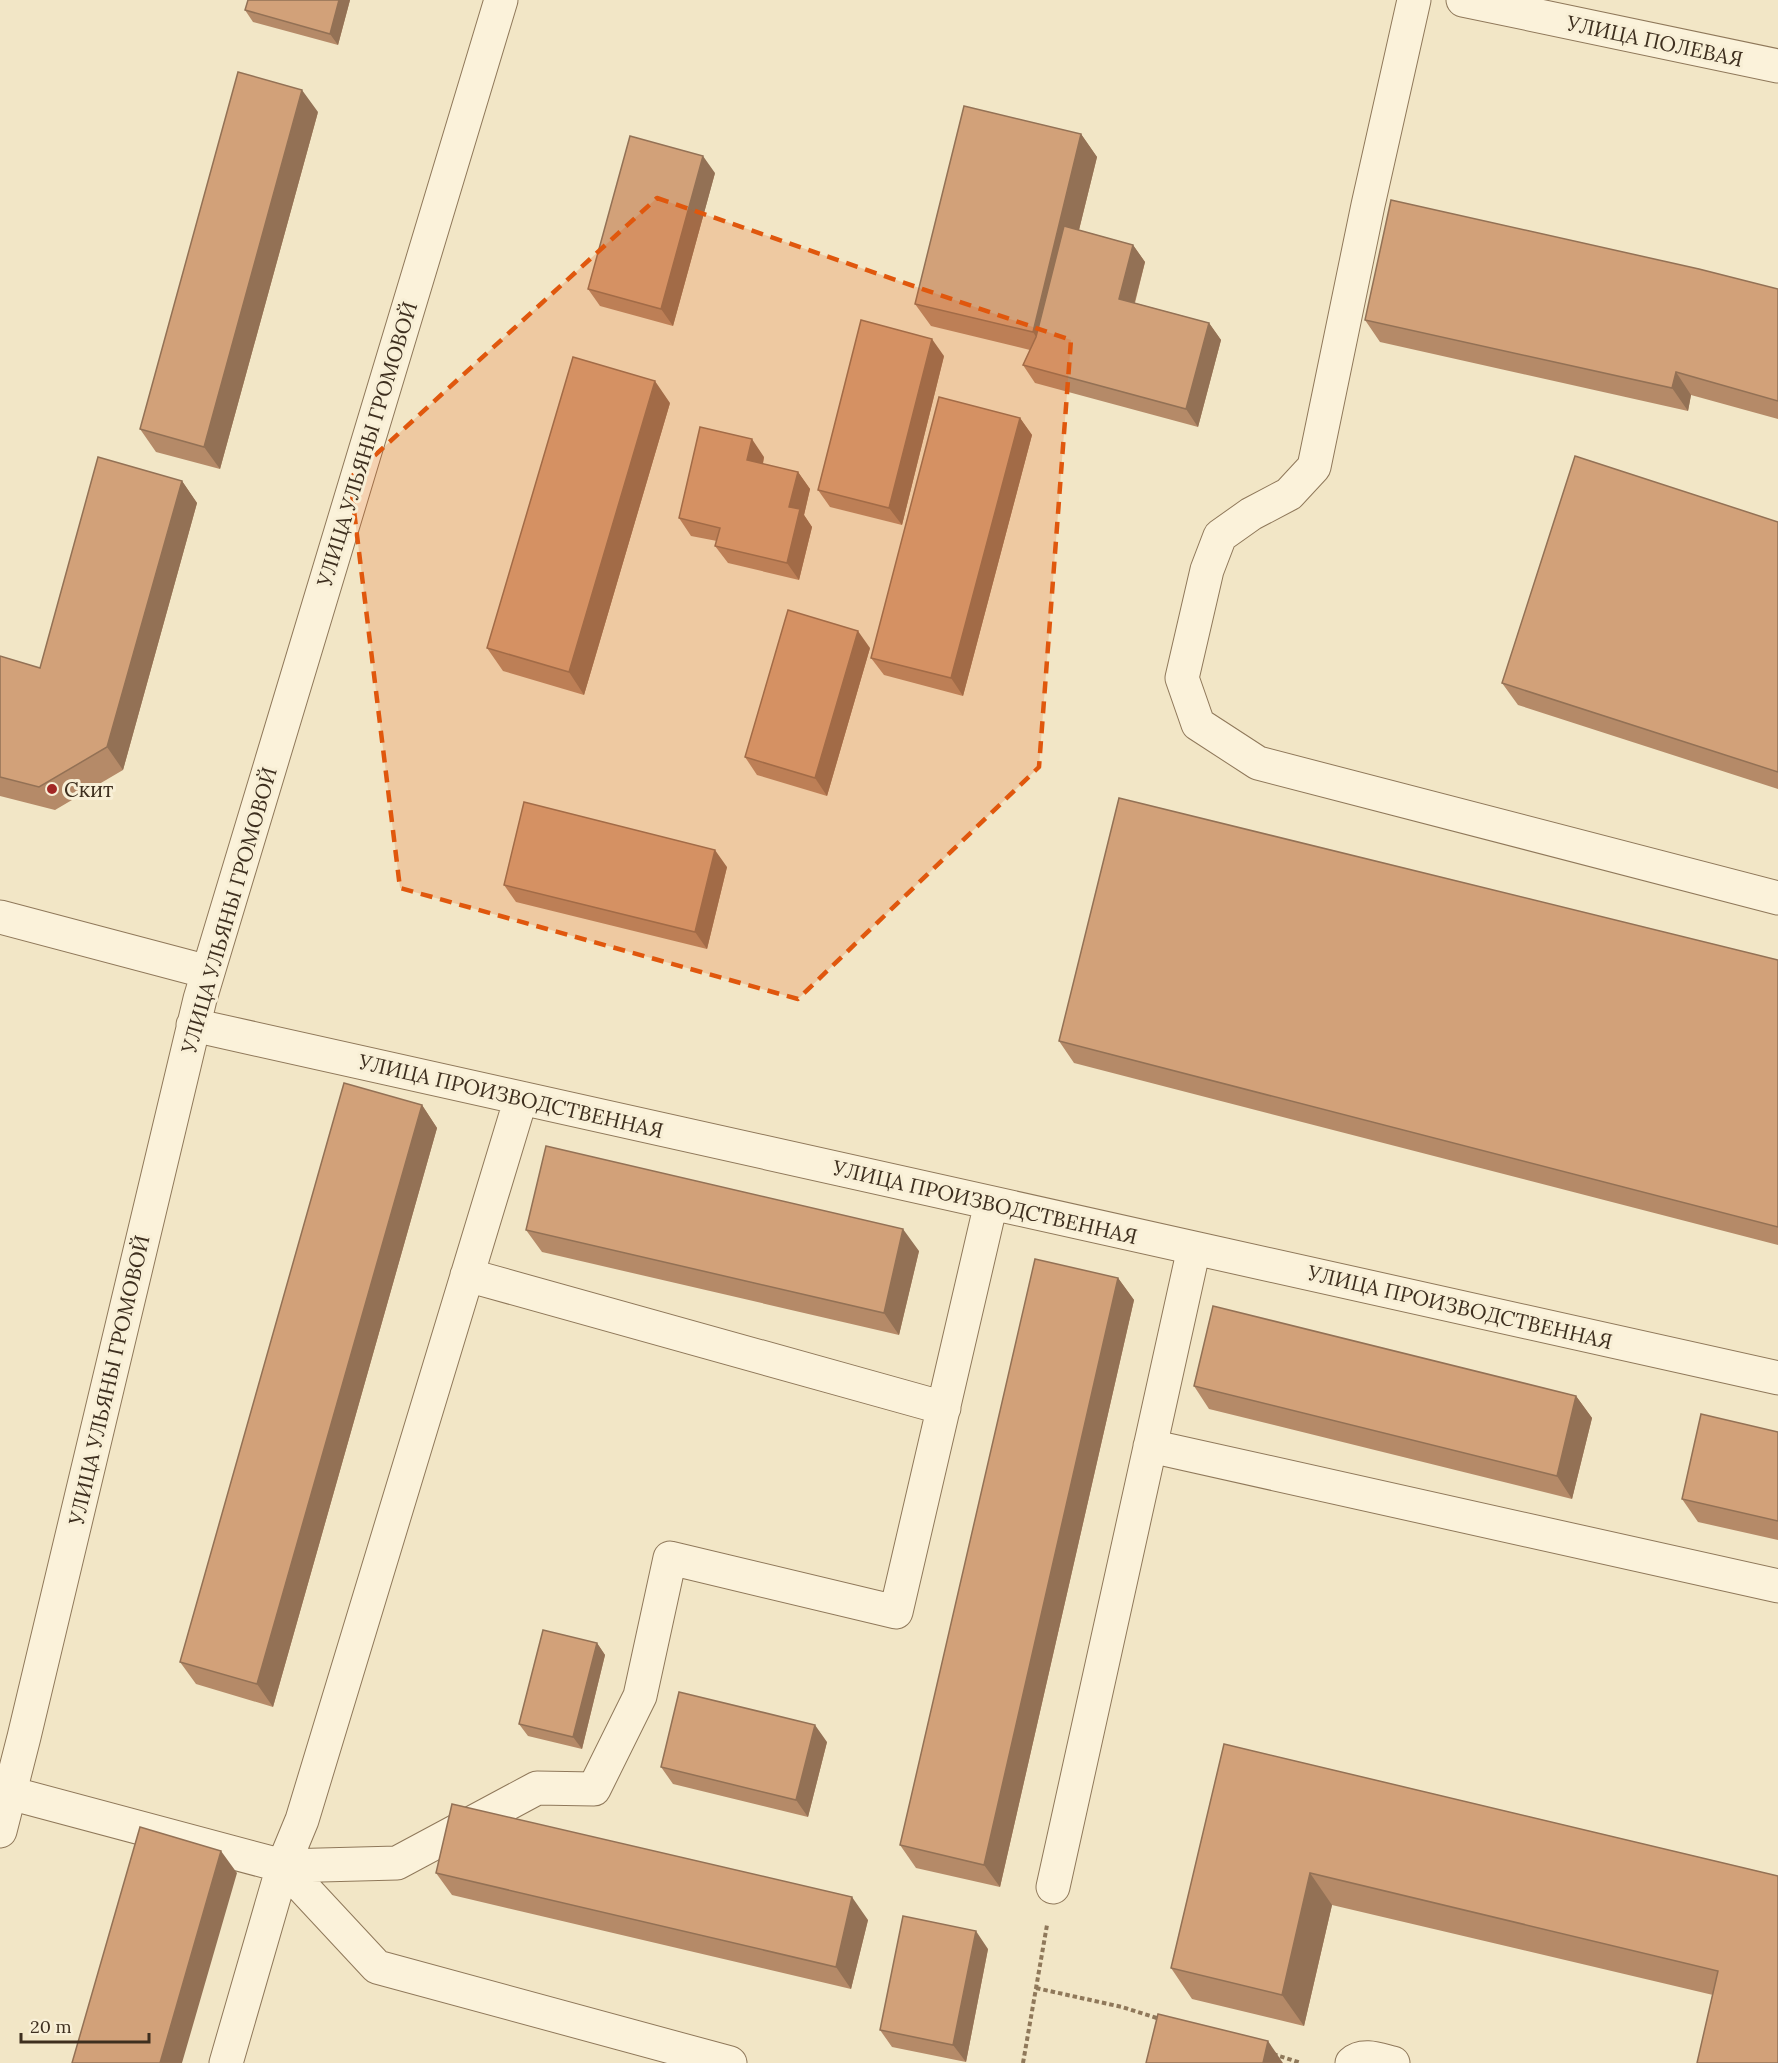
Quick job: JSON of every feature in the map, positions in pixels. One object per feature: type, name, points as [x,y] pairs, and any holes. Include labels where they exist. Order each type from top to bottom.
[{"type":"street","name":"УЛИЦА УЛЬЯНЫ ГРОМОВОЙ","points":[[0,1831],[10,1793],[12,1734],[193,1025],[501,0]]},
{"type":"street","points":[[1414,0],[1368,205],[1314,467],[1289,494],[1251,514],[1220,536],[1208,570],[1182,678],[1198,724],[1258,763],[1778,898]]},
{"type":"street","name":"УЛИЦА ПОЛЕВАЯ","points":[[1462,0],[1778,66]]},
{"type":"street","points":[[0,917],[208,972]]},
{"type":"street","name":"УЛИЦА ПРОИЗВОДСТВЕННАЯ","points":[[193,1025],[1778,1378]]},
{"type":"street","points":[[226,2063],[283,1866],[302,1820],[521,1098]]},
{"type":"street","points":[[10,1793],[283,1866],[397,1863],[537,1788],[594,1789],[640,1696],[670,1558],[896,1612],[991,1203]]},
{"type":"street","points":[[1053,1887],[1194,1248]]},
{"type":"street","points":[[467,1275],[944,1408]]},
{"type":"street","points":[[1150,1446],[1778,1586]]},
{"type":"street","points":[[283,1866],[377,1967],[730,2063]]},
{"type":"street","points":[[1352,2063],[1363,2058],[1376,2058],[1393,2063]]},
{"type":"path","points":[[1023,2063],[1053,1887]]},
{"type":"path","points":[[1035,1988],[1122,2007],[1167,2021]]},
{"type":"path","points":[[1268,2052],[1301,2063]]},
{"type":"highlighted area","points":[[657,198],[1071,340],[1039,767],[798,999],[400,888],[350,478]]},
{"type":"building","points":[[248,0],[339,0],[330,34],[245,10]]},
{"type":"building","points":[[238,72],[302,90],[204,447],[140,429]]},
{"type":"building","points":[[964,106],[1081,134],[1033,332],[915,304]]},
{"type":"building","points":[[630,136],[703,156],[661,309],[588,289]]},
{"type":"building","points":[[1391,200],[1778,289],[1778,401],[1676,372],[1672,388],[1365,320]]},
{"type":"building","points":[[1064,226],[1133,245],[1119,299],[1209,323],[1186,409],[1023,365],[1036,337]]},
{"type":"building","points":[[861,320],[932,339],[889,508],[818,490]]},
{"type":"building","points":[[573,357],[655,381],[569,672],[487,648]]},
{"type":"building","points":[[939,397],[1020,418],[951,678],[871,658]]},
{"type":"building","points":[[700,427],[752,439],[747,460],[798,472],[789,507],[800,509],[787,563],[715,546],[720,528],[679,518]]},
{"type":"building","points":[[1575,456],[1778,522],[1778,772],[1502,683]]},
{"type":"building","points":[[98,457],[182,481],[107,747],[39,787],[0,777],[0,656],[40,668]]},
{"type":"building","points":[[788,610],[858,631],[815,778],[745,757]]},
{"type":"building","points":[[1119,798],[1778,960],[1778,1227],[1059,1041]]},
{"type":"building","points":[[524,802],[715,850],[695,932],[504,885]]},
{"type":"building","points":[[344,1083],[422,1105],[257,1684],[180,1662]]},
{"type":"building","points":[[546,1146],[903,1229],[884,1313],[526,1230]]},
{"type":"building","points":[[1035,1259],[1118,1278],[984,1865],[900,1845]]},
{"type":"building","points":[[1213,1306],[1576,1396],[1557,1476],[1194,1386]]},
{"type":"building","points":[[1701,1414],[1778,1432],[1778,1521],[1682,1499]]},
{"type":"building","points":[[543,1630],[597,1643],[573,1737],[519,1724]]},
{"type":"building","points":[[679,1692],[815,1725],[796,1800],[661,1767]]},
{"type":"building","points":[[1224,1744],[1778,1876],[1778,2063],[1697,2063],[1718,1971],[1310,1873],[1282,1995],[1171,1968]]},
{"type":"building","points":[[452,1804],[852,1897],[836,1967],[436,1873]]},
{"type":"building","points":[[140,1827],[221,1851],[160,2063],[72,2063]]},
{"type":"building","points":[[903,1916],[976,1931],[953,2045],[880,2030]]},
{"type":"building","points":[[1158,2014],[1268,2041],[1263,2063],[1146,2063]]},
{"type":"place","name":"Скит","points":[[52,789]]}]
